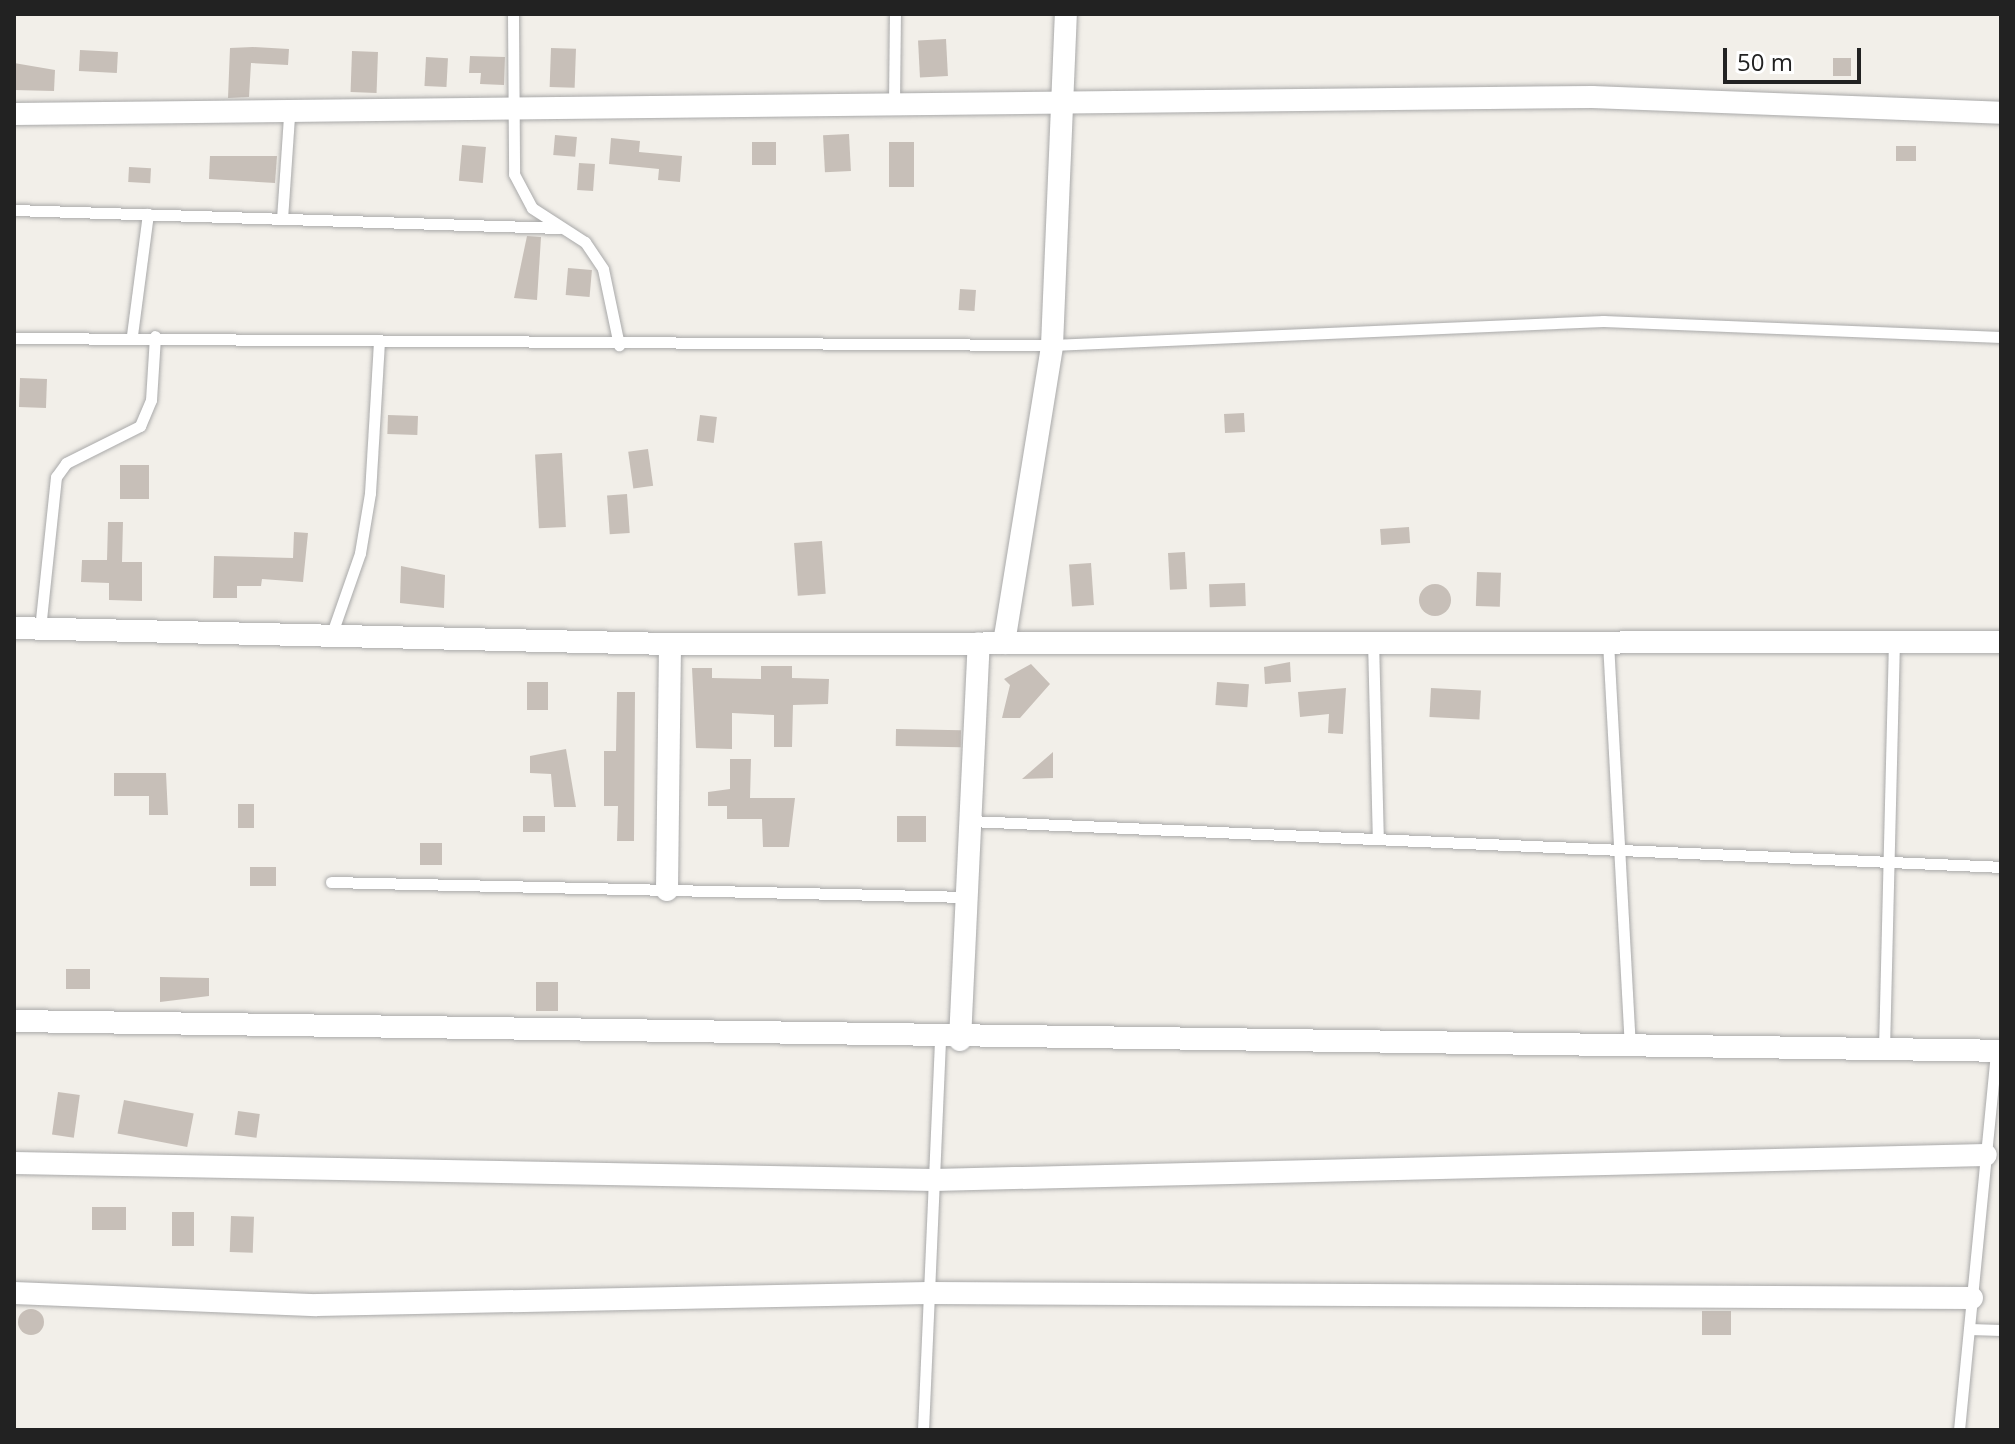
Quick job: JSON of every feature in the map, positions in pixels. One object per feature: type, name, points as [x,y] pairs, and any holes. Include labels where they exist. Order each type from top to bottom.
[{"type":"street","points":[[1004,643],[1052,345],[1058,102],[1066,14]]},
{"type":"street","points":[[14,114],[289,115],[1592,97],[2001,113]]},
{"type":"street","points":[[14,628],[670,644],[1608,638],[2001,642]]},
{"type":"street","points":[[950,1040],[967,897],[979,643]]},
{"type":"street","points":[[667,890],[670,644]]},
{"type":"street","points":[[14,1021],[950,1040],[1999,1051]]},
{"type":"street","points":[[14,1163],[934,1180],[1986,1155]]},
{"type":"street","points":[[14,1293],[317,1305],[928,1293],[1972,1298]]},
{"type":"lane","points":[[513,14],[512,110],[520,192],[560,228],[585,242],[603,269],[619,345]]},
{"type":"lane","points":[[894,106],[895,14]]},
{"type":"lane","points":[[282,219],[289,115]]},
{"type":"lane","points":[[14,210],[560,228]]},
{"type":"lane","points":[[132,335],[148,214]]},
{"type":"lane","points":[[14,338],[132,335],[619,345],[1052,345],[1603,321],[2001,337]]},
{"type":"lane","points":[[40,629],[56,477],[66,463],[140,426],[151,400],[155,336]]},
{"type":"lane","points":[[331,636],[367,508],[379,340]]},
{"type":"lane","points":[[1608,638],[1630,1046]]},
{"type":"lane","points":[[1884,1049],[1894,639]]},
{"type":"lane","points":[[1373,640],[1378,838]]},
{"type":"lane","points":[[970,821],[2001,867]]},
{"type":"lane","points":[[331,882],[967,897]]},
{"type":"lane","points":[[923,1430],[934,1180],[950,1040]]},
{"type":"lane","points":[[1959,1430],[1999,1051]]},
{"type":"lane","points":[[1969,1329],[2001,1330]]},
{"type":"building","points":[[946,39],[948,76],[920,77],[918,40]]},
{"type":"building","points":[[230,48],[289,49],[288,65],[251,63],[249,97],[228,98]]},
{"type":"building","points":[[551,48],[576,49],[575,88],[550,87]]},
{"type":"building","points":[[80,50],[118,52],[117,73],[79,71]]},
{"type":"building","points":[[352,51],[378,52],[377,93],[351,92]]},
{"type":"building","points":[[470,56],[505,57],[504,85],[480,84],[481,73],[469,73]]},
{"type":"building","points":[[426,57],[448,58],[446,87],[424,86]]},
{"type":"building","points":[[1833,58],[1851,58],[1851,76],[1833,76]]},
{"type":"building","points":[[14,63],[55,70],[54,91],[14,90]]},
{"type":"building","points":[[849,134],[851,171],[825,172],[823,135]]},
{"type":"building","points":[[555,135],[577,137],[575,157],[553,155]]},
{"type":"building","points":[[611,138],[640,141],[639,152],[682,156],[680,182],[658,180],[659,169],[609,164]]},
{"type":"building","points":[[752,142],[776,142],[776,165],[752,165]]},
{"type":"building","points":[[889,142],[914,142],[914,187],[889,187]]},
{"type":"building","points":[[462,145],[486,147],[483,183],[459,181]]},
{"type":"building","points":[[1896,146],[1916,146],[1916,161],[1896,161]]},
{"type":"building","points":[[210,156],[277,156],[275,183],[209,179]]},
{"type":"building","points":[[579,163],[595,164],[593,191],[577,190]]},
{"type":"building","points":[[129,167],[151,168],[150,183],[128,182]]},
{"type":"building","points":[[527,236],[541,237],[537,300],[514,298]]},
{"type":"building","points":[[568,268],[592,270],[590,297],[566,295]]},
{"type":"building","points":[[960,289],[976,290],[974,311],[959,310]]},
{"type":"building","points":[[20,378],[47,379],[46,408],[19,407]]},
{"type":"building","points":[[1244,413],[1245,432],[1225,433],[1224,414]]},
{"type":"building","points":[[388,415],[418,416],[417,435],[387,434]]},
{"type":"building","points":[[700,415],[717,417],[714,443],[697,441]]},
{"type":"building","points":[[648,449],[653,486],[633,488],[628,452]]},
{"type":"building","points":[[562,453],[566,527],[539,528],[535,454]]},
{"type":"building","points":[[120,465],[149,465],[149,499],[120,499]]},
{"type":"building","points":[[627,494],[630,533],[610,534],[607,495]]},
{"type":"building","points":[[108,522],[123,522],[122,562],[142,562],[142,601],[109,600],[109,583],[81,582],[82,560],[107,560]]},
{"type":"building","points":[[1409,527],[1410,543],[1381,545],[1380,529]]},
{"type":"building","points":[[294,532],[308,533],[303,582],[262,579],[261,586],[237,586],[237,598],[213,598],[214,556],[293,558]]},
{"type":"building","points":[[822,541],[826,594],[798,596],[794,543]]},
{"type":"building","points":[[1185,552],[1187,589],[1170,590],[1168,553]]},
{"type":"building","points":[[1091,563],[1094,605],[1072,606],[1069,565]]},
{"type":"building","points":[[401,566],[445,575],[444,608],[400,603]]},
{"type":"building","points":[[1477,572],[1501,573],[1500,607],[1476,606]]},
{"type":"building","points":[[1245,583],[1246,606],[1210,607],[1209,584]]},
{"type":"building","points":[[1435,584],[1446,589],[1451,600],[1446,611],[1435,616],[1424,611],[1419,600],[1424,589]]},
{"type":"building","points":[[1290,662],[1291,682],[1265,684],[1264,667]]},
{"type":"building","points":[[1031,664],[1050,684],[1020,718],[1002,718],[1010,685],[1004,679]]},
{"type":"building","points":[[761,666],[792,666],[792,678],[829,679],[828,704],[793,705],[792,747],[774,747],[774,715],[732,713],[732,749],[696,748],[692,668],[712,668],[712,678],[761,679]]},
{"type":"building","points":[[527,682],[548,682],[548,710],[527,710]]},
{"type":"building","points":[[1217,682],[1249,684],[1247,707],[1215,705]]},
{"type":"building","points":[[1346,688],[1343,734],[1328,733],[1329,714],[1300,717],[1298,692]]},
{"type":"building","points":[[1431,688],[1481,691],[1479,720],[1429,717]]},
{"type":"building","points":[[617,692],[635,692],[634,841],[617,841],[618,806],[604,806],[604,751],[616,751]]},
{"type":"building","points":[[896,729],[961,730],[961,747],[896,746]]},
{"type":"building","points":[[566,749],[576,807],[554,807],[551,774],[530,773],[530,756]]},
{"type":"building","points":[[1053,752],[1053,778],[1022,779]]},
{"type":"building","points":[[730,759],[751,759],[750,798],[795,798],[789,847],[763,847],[762,819],[727,819],[727,806],[708,806],[708,792],[730,789]]},
{"type":"building","points":[[114,773],[166,773],[168,815],[149,815],[149,796],[114,796]]},
{"type":"building","points":[[238,804],[254,804],[254,828],[238,828]]},
{"type":"building","points":[[523,816],[545,816],[545,832],[523,832]]},
{"type":"building","points":[[897,816],[926,816],[926,842],[897,842]]},
{"type":"building","points":[[420,843],[442,843],[442,865],[420,865]]},
{"type":"building","points":[[250,867],[276,867],[276,886],[250,886]]},
{"type":"building","points":[[66,969],[90,969],[90,989],[66,989]]},
{"type":"building","points":[[160,977],[209,978],[209,996],[160,1002]]},
{"type":"building","points":[[536,982],[558,982],[558,1011],[536,1011]]},
{"type":"building","points":[[58,1092],[80,1095],[74,1138],[52,1135]]},
{"type":"building","points":[[124,1100],[194,1114],[187,1147],[118,1133]]},
{"type":"building","points":[[238,1111],[260,1114],[256,1138],[235,1135]]},
{"type":"building","points":[[92,1207],[126,1207],[126,1230],[92,1230]]},
{"type":"building","points":[[172,1212],[194,1212],[194,1246],[172,1246]]},
{"type":"building","points":[[231,1216],[254,1217],[253,1253],[230,1252]]},
{"type":"building","points":[[31,1309],[40,1313],[44,1322],[40,1331],[31,1335],[22,1331],[18,1322],[22,1313]]},
{"type":"building","points":[[1702,1311],[1731,1311],[1731,1335],[1702,1335]]}]
